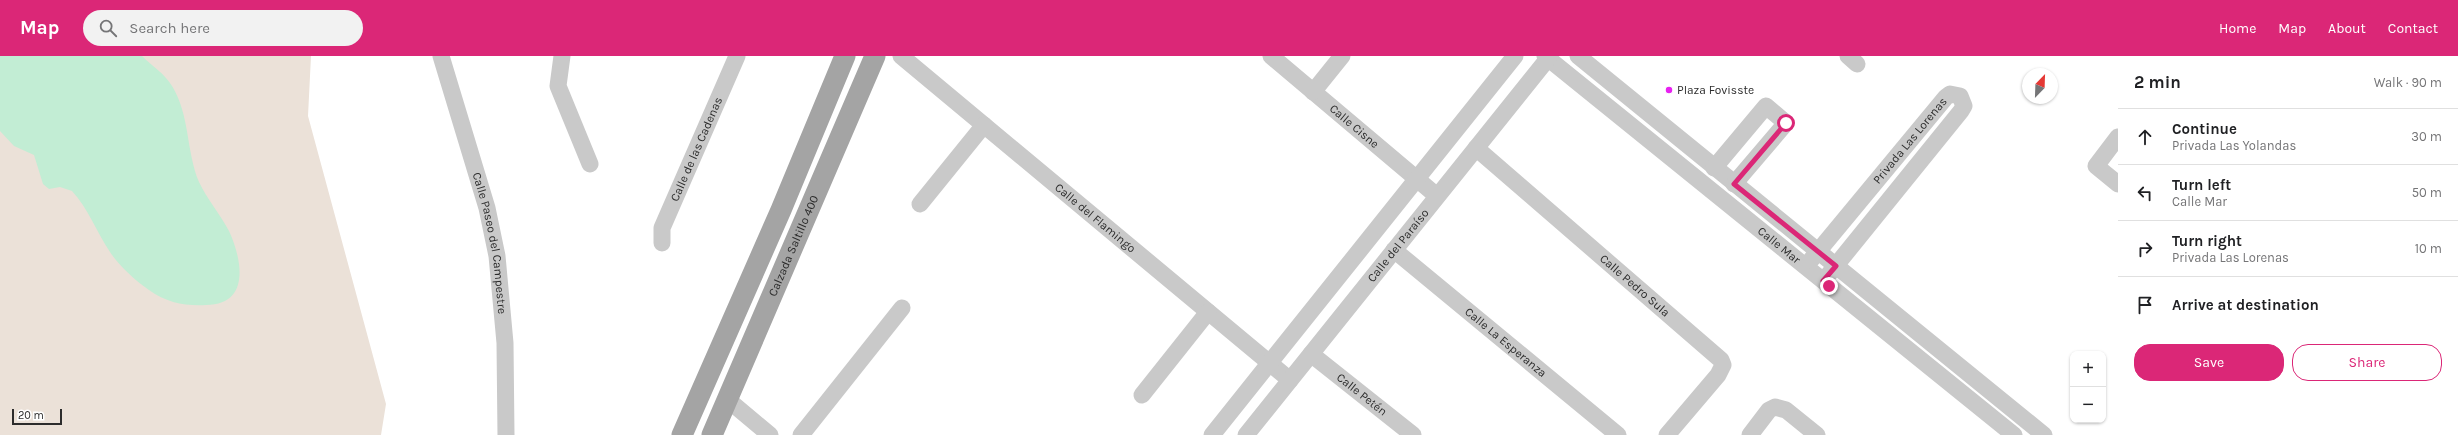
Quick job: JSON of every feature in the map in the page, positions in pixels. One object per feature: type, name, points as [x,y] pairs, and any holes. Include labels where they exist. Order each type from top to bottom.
[{"type":"main road","points":[[682,435],[782,210],[845,56]]},
{"type":"main road","name":"Calzada Saltillo 400","points":[[712,435],[875,56]]},
{"type":"street","name":"Calle Paseo del Campestre","points":[[441,56],[487,208],[497,256],[505,343],[506,435]]},
{"type":"street","points":[[562,56],[558,86],[590,164]]},
{"type":"street","name":"Calle de las Cadenas","points":[[662,243],[662,228],[737,56]]},
{"type":"street","name":"Calle del Flamingo","points":[[901,56],[1290,380]]},
{"type":"street","name":"Calle Cisne","points":[[1271,56],[1437,196]]},
{"type":"street","points":[[1313,92],[1342,56]]},
{"type":"street","points":[[1212,435],[1514,56]]},
{"type":"street","name":"Calle Mar","points":[[1578,56],[2044,435]]},
{"type":"street","name":"Calle Mar","points":[[1548,57],[2014,435]]},
{"type":"street","name":"Calle del Paraíso","points":[[1246,435],[1548,57]]},
{"type":"street","name":"Privada Las Lorenas","points":[[1805,266],[1946,97],[1950,94],[1960,96],[1964,106],[1961,111],[1823,281]]},
{"type":"street","points":[[1714,168],[1766,106],[1786,123],[1734,184]]},
{"type":"street","points":[[920,204],[984,125]]},
{"type":"street","points":[[2118,137],[2096,166],[2118,184]]},
{"type":"street","name":"Calle Pedro Sula","points":[[1476,148],[1721,360],[1722,366],[1718,375],[1667,435]]},
{"type":"street","name":"Calle La Esperanza","points":[[1394,250],[1618,435]]},
{"type":"street","points":[[801,435],[902,308]]},
{"type":"street","points":[[1142,395],[1208,312]]},
{"type":"street","name":"Calle Petén","points":[[1311,354],[1413,435]]},
{"type":"street","points":[[727,399],[770,435]]},
{"type":"street","points":[[1750,435],[1770,410],[1776,407],[1786,410],[1817,435]]},
{"type":"shaded area","points":[[0,56],[311,56],[308,116],[386,404],[381,435],[0,435]]},
{"type":"shaded area","points":[[0,56],[142,56],[166,78],[178,97],[182,109],[192,158],[199,182],[229,231],[234,242],[239,267],[239,278],[236,289],[230,297],[220,303],[206,305],[176,303],[169,301],[149,290],[123,268],[105,245],[88,213],[72,191],[60,187],[49,189],[43,184],[34,155],[14,146],[0,131]]},
{"type":"place","name":"Plaza Fovisste","points":[[1669,90]]},
{"type":"route","points":[[1786,123],[1734,184],[1836,266],[1823,281],[1829,286]]}]
